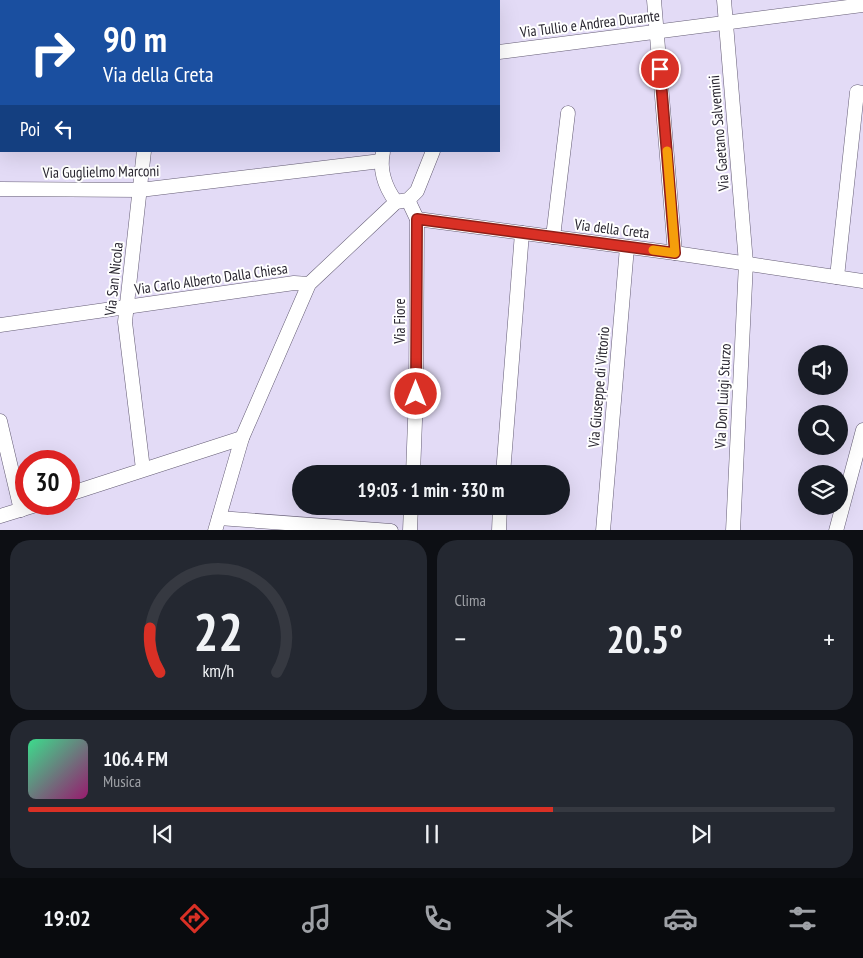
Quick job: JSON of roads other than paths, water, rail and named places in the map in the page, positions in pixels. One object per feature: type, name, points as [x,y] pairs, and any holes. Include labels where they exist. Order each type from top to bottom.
[{"type":"street","points":[[654,0],[675,253]]},
{"type":"street","name":"Via Gaetano Salvemini","points":[[724,0],[746,263]]},
{"type":"street","name":"Via Tullio e Andrea Durante","points":[[500,52],[863,5]]},
{"type":"street","points":[[837,277],[857,92],[863,93]]},
{"type":"street","points":[[553,237],[568,113]]},
{"type":"street","name":"Via San Nicola","points":[[144,152],[125,322],[144,469]]},
{"type":"street","points":[[391,530],[217,524],[242,438],[309,284],[402,201],[417,192],[433,152]]},
{"type":"street","name":"Via Guglielmo Marconi","points":[[0,189],[140,190],[382,156]]},
{"type":"street","name":"Via Fiore","points":[[382,156],[386,186],[417,219],[416,394],[413,465]]},
{"type":"street","name":"Via della Creta","points":[[417,219],[675,253],[863,281]]},
{"type":"street","points":[[504,465],[522,233]]},
{"type":"street","name":"Via Giuseppe di Vittorio","points":[[603,530],[627,247]]},
{"type":"street","name":"Via Don Luigi Sturzo","points":[[733,530],[746,263]]},
{"type":"street","name":"Via Carlo Alberto Dalla Chiesa","points":[[0,325],[294,283],[309,284]]},
{"type":"street","points":[[0,420],[15,484]]},
{"type":"street","points":[[836,530],[863,430]]},
{"type":"street","points":[[80,490],[242,438]]},
{"type":"street","points":[[0,516],[15,512]]},
{"type":"street","points":[[410,530],[411,515]]},
{"type":"street","points":[[498,530],[499,515]]}]
